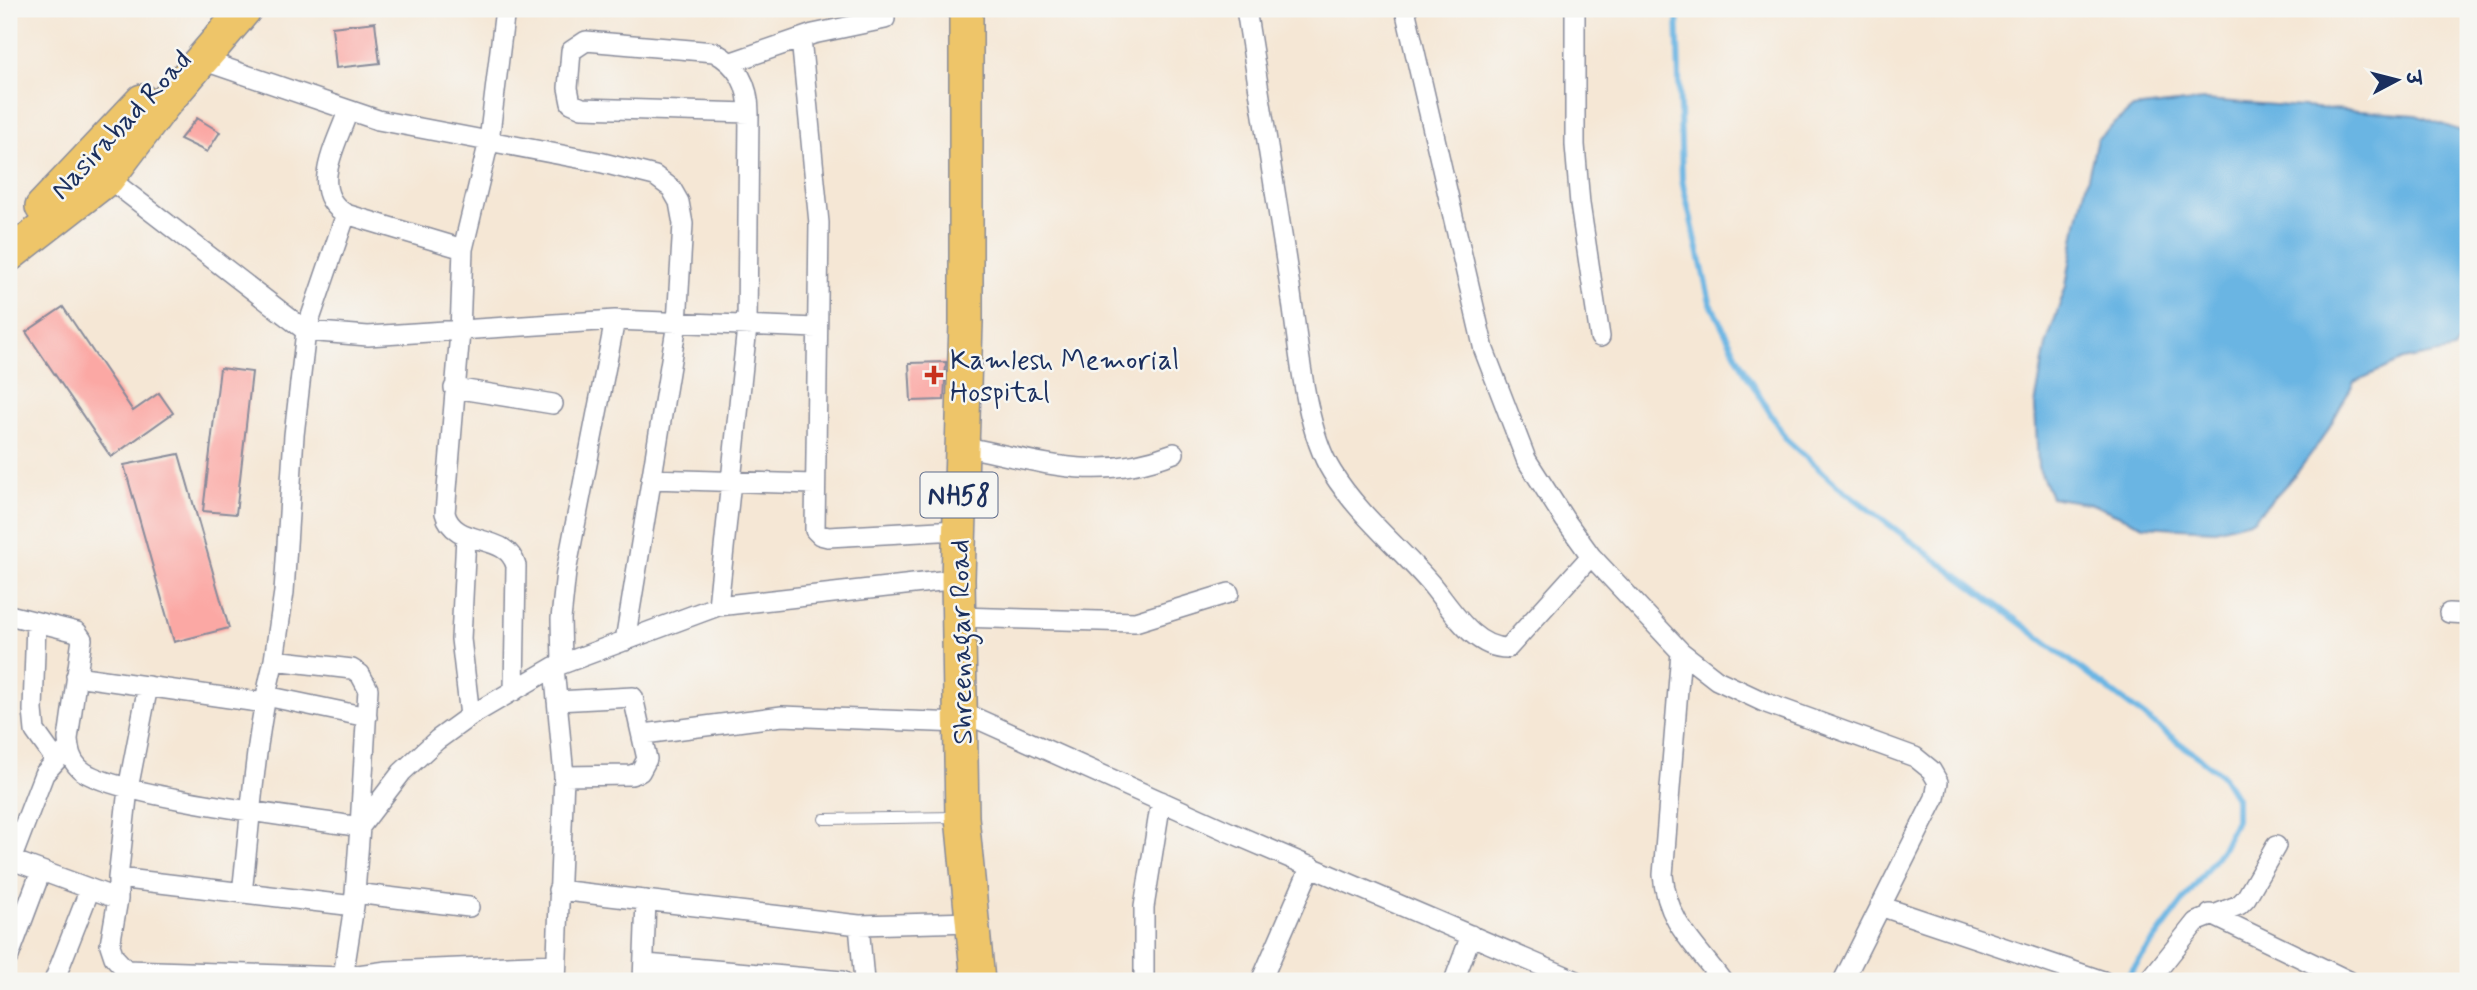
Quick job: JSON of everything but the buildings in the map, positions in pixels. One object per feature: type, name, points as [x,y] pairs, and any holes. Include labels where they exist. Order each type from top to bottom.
[{"type":"highway","name":"Nasirabad Road","points":[[9,236],[68,182],[227,9]]},
{"type":"highway","name":"Nasirabad Road","points":[[9,255],[108,178],[245,9]]},
{"type":"highway","name":"Shreenagar Road","points":[[965,9],[966,322],[958,579],[962,817],[978,981]]},
{"type":"street","points":[[505,9],[489,141],[463,249],[460,332],[445,513],[448,524],[466,536],[506,549],[513,556],[516,566],[514,691]]},
{"type":"street","points":[[1246,9],[1300,354],[1317,439],[1331,471],[1355,503],[1417,568],[1480,642],[1497,648],[1508,648],[1591,556]]},
{"type":"street","points":[[1405,9],[1484,350],[1526,459],[1591,556],[1681,652],[1729,686],[1915,757],[1931,770],[1938,782],[1935,798],[1843,981]]},
{"type":"street","points":[[1575,9],[1575,145],[1580,204],[1600,337]]},
{"type":"street","points":[[733,62],[838,27],[885,19]]},
{"type":"street","points":[[801,38],[819,223],[814,523],[820,535],[958,530]]},
{"type":"street","points":[[718,606],[747,327],[749,113],[749,100],[733,62],[714,52],[586,40],[571,51],[568,94],[571,103],[582,108],[749,113]]},
{"type":"street","points":[[202,60],[378,120],[655,176],[671,188],[679,202],[683,224],[677,323],[625,641]]},
{"type":"street","points":[[348,111],[325,182],[327,195],[335,207],[346,214],[463,249]]},
{"type":"street","points":[[108,178],[306,331],[368,336],[615,320],[816,328]]},
{"type":"street","points":[[242,893],[265,699],[284,592],[294,435],[306,331],[346,214]]},
{"type":"street","points":[[148,686],[128,789],[118,899],[110,944],[114,957],[126,970],[343,977],[556,972],[564,776],[557,701],[561,619],[566,572],[615,320]]},
{"type":"street","points":[[454,388],[553,404]]},
{"type":"street","points":[[961,446],[1072,468],[1110,470],[1141,466],[1174,453]]},
{"type":"street","points":[[651,479],[814,484]]},
{"type":"street","points":[[466,536],[461,639],[470,716]]},
{"type":"street","points":[[360,827],[402,772],[436,740],[470,716],[558,666],[718,606],[958,579]]},
{"type":"street","points":[[959,617],[1135,622],[1229,593]]},
{"type":"street","points":[[9,615],[77,632],[83,646],[62,754],[44,774],[10,860],[118,899]]},
{"type":"street","points":[[36,622],[33,710],[35,732],[80,769],[128,789],[360,827]]},
{"type":"street","points":[[1681,652],[1663,875],[1665,898],[1674,919],[1722,981]]},
{"type":"street","points":[[274,660],[352,669],[360,674],[368,689],[355,900],[343,977]]},
{"type":"street","points":[[76,676],[265,699],[367,717]]},
{"type":"street","points":[[557,701],[633,697],[644,734],[647,759],[640,772],[564,776]]},
{"type":"street","points":[[644,734],[782,716],[960,717],[1577,981]]},
{"type":"street","points":[[1144,981],[1144,906],[1161,801]]},
{"type":"street","points":[[2149,981],[2188,929],[2210,914],[2239,905],[2276,846]]},
{"type":"street","points":[[1261,981],[1311,866]]},
{"type":"street","points":[[9,956],[41,871]]},
{"type":"street","points":[[118,878],[242,893],[469,907]]},
{"type":"street","points":[[54,981],[90,889]]},
{"type":"street","points":[[558,890],[859,925],[973,922]]},
{"type":"street","points":[[646,900],[644,973],[842,981]]},
{"type":"street","points":[[1880,906],[2099,981]]},
{"type":"street","points":[[2210,914],[2349,981]]},
{"type":"street","points":[[859,925],[863,981]]},
{"type":"street","points":[[1454,981],[1471,934]]},
{"type":"lane","points":[[824,819],[962,817]]},
{"type":"water","points":[[2204,100],[2416,115],[2464,132],[2468,141],[2468,326],[2454,350],[2403,360],[2354,382],[2325,435],[2295,475],[2253,520],[2215,530],[2144,526],[2092,504],[2051,497],[2038,467],[2035,405],[2046,345],[2066,286],[2077,223],[2097,139],[2133,108]]},
{"type":"waterway","points":[[1677,9],[1682,180],[1710,302],[1745,372],[1786,439],[1838,486],[2222,775],[2236,798],[2236,820],[2222,849],[2124,981]]},
{"type":"place","name":"Kamlesh Memorial Hospital","points":[[934,375]]}]
